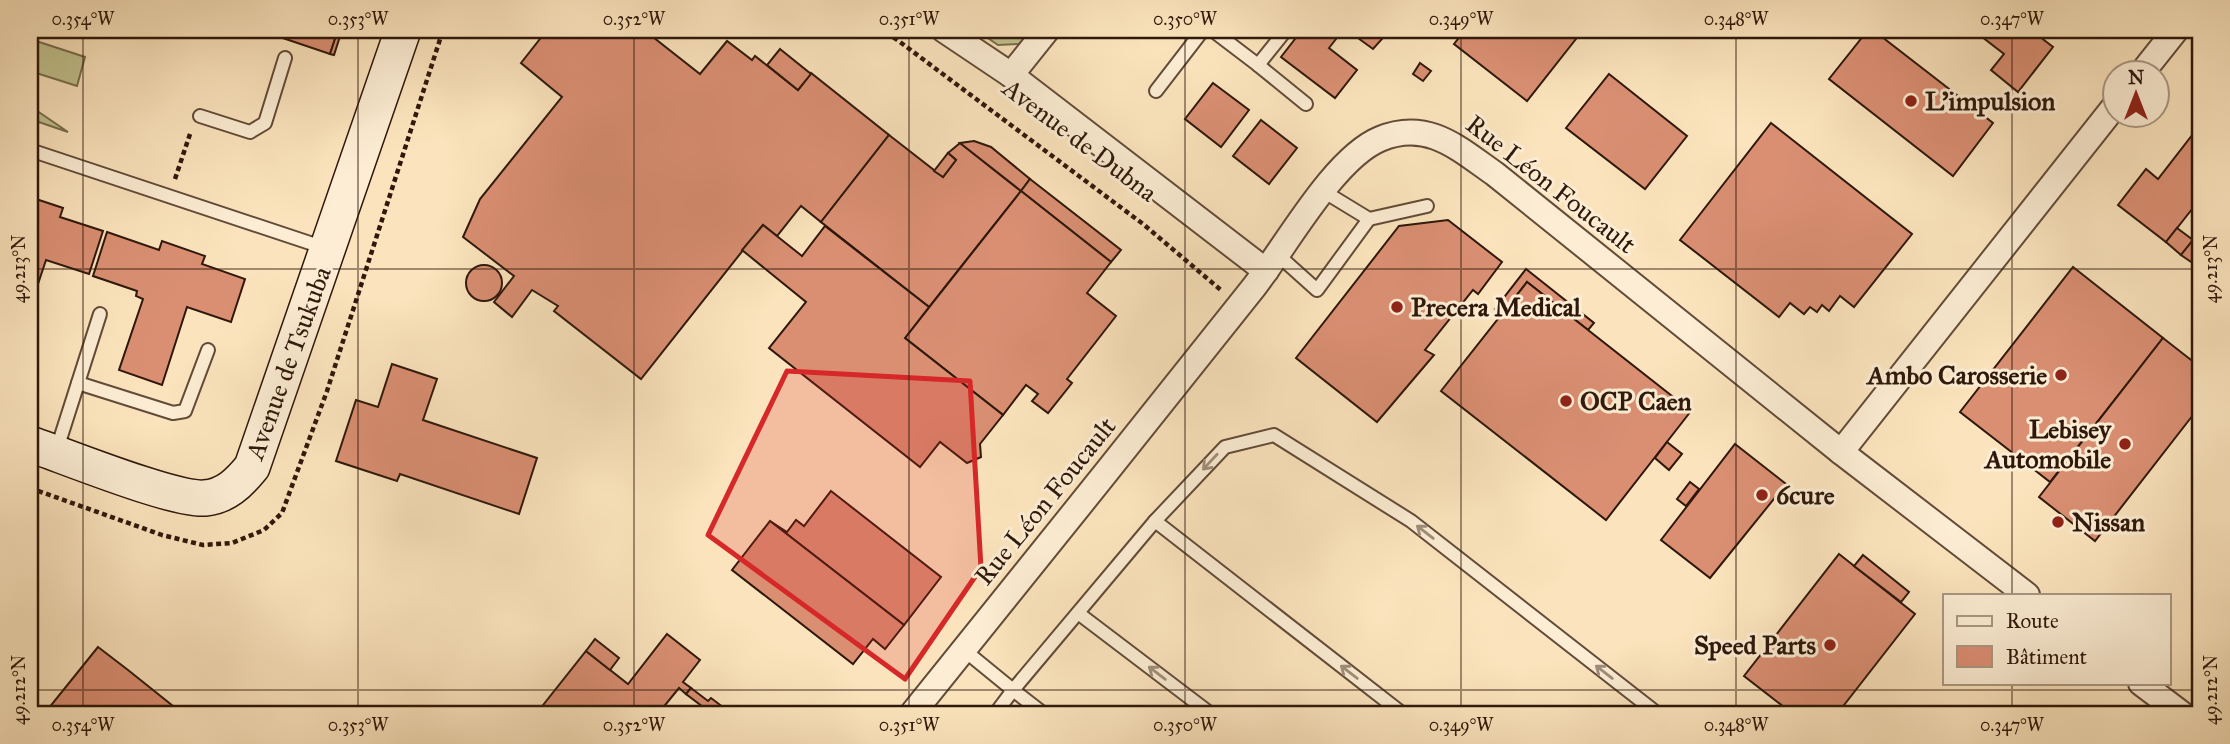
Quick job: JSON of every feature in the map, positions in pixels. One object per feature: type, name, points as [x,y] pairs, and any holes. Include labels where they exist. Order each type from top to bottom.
[{"type":"street","name":"Avenue de Tsukuba","points":[[43,449],[186,497],[202,499],[230,490],[253,467],[403,30]]},
{"type":"street","name":"Avenue de Dubna","points":[[944,30],[1012,75],[1272,263]]},
{"type":"street","points":[[1012,75],[1047,30]]},
{"type":"street","points":[[2152,60],[2176,30]]},
{"type":"street","points":[[1841,452],[2100,126]]},
{"type":"street","name":"Rue Léon Foucault","points":[[912,714],[1239,306],[1323,191],[1360,152],[1380,139],[1401,133],[1443,137],[1495,174],[1841,452],[2026,594]]},
{"type":"street","points":[[2142,684],[2182,714]]},
{"type":"lane","points":[[1156,91],[1203,30]]},
{"type":"lane","points":[[1212,30],[1306,104]]},
{"type":"lane","points":[[1258,65],[1286,30]]},
{"type":"lane","points":[[200,116],[250,132],[265,123],[285,58]]},
{"type":"lane","points":[[30,150],[328,249]]},
{"type":"lane","points":[[1323,191],[1369,219]]},
{"type":"lane","points":[[1272,263],[1317,290],[1369,219],[1427,206]]},
{"type":"lane","points":[[43,449],[78,383],[100,314]]},
{"type":"lane","points":[[78,383],[173,413],[186,411],[208,350]]},
{"type":"lane","points":[[995,714],[1155,521],[1224,447],[1274,435],[1410,521],[1658,714]]},
{"type":"lane","points":[[1155,521],[1403,714]]},
{"type":"lane","points":[[1079,613],[1211,714]]},
{"type":"lane","points":[[964,650],[1044,714]]},
{"type":"path","name":"Avenue de Dubna","points":[[878,30],[896,39],[1143,224],[1239,306]]},
{"type":"path","points":[[170,197],[193,127],[200,116]]},
{"type":"highlighted area","points":[[787,371],[970,381],[981,568],[905,679],[708,535]]},
{"type":"green space","points":[[976,30],[1032,30],[1019,44],[998,45]]},
{"type":"green space","points":[[30,39],[85,57],[77,86],[30,71]]},
{"type":"green space","points":[[30,106],[68,132],[30,119]]},
{"type":"building","points":[[269,30],[338,30],[330,54],[268,33]]},
{"type":"building","points":[[338,30],[342,30],[334,55],[330,54]]},
{"type":"building","points":[[547,30],[644,30],[700,74],[727,41],[752,60],[755,56],[798,90],[811,73],[889,135],[821,222],[801,206],[777,236],[763,225],[641,379],[554,311],[558,306],[532,290],[512,317],[494,302],[514,276],[463,237],[480,199],[562,97],[521,63]]},
{"type":"building","points":[[1302,30],[1343,30],[1329,48],[1357,70],[1335,98],[1281,57]]},
{"type":"building","points":[[1347,30],[1390,30],[1373,49]]},
{"type":"building","points":[[1465,30],[1583,30],[1527,101],[1454,44]]},
{"type":"building","name":"L'impulsion","points":[[1868,30],[1873,30],[1993,123],[1953,176],[1829,79]]},
{"type":"building","points":[[1973,30],[2031,30],[2053,47],[2018,92],[1991,70],[2004,54]]},
{"type":"building","points":[[780,49],[811,74],[798,90],[767,65]]},
{"type":"building","points":[[1420,63],[1431,71],[1423,81],[1413,74]]},
{"type":"building","points":[[1609,74],[1687,136],[1645,189],[1566,128]]},
{"type":"building","points":[[1213,83],[1249,110],[1221,147],[1185,119]]},
{"type":"building","points":[[1261,120],[1297,148],[1269,184],[1233,156]]},
{"type":"building","points":[[1771,123],[1912,234],[1854,307],[1840,296],[1829,311],[1822,305],[1817,312],[1810,307],[1804,314],[1790,303],[1779,317],[1680,240]]},
{"type":"building","points":[[2200,125],[2200,199],[2166,242],[2118,205],[2146,169],[2158,179]]},
{"type":"building","points":[[889,135],[943,177],[956,160],[948,153],[960,143],[1021,191],[929,307],[821,222]]},
{"type":"building","points":[[974,141],[991,147],[1030,179],[1021,191],[960,143]]},
{"type":"building","points":[[948,153],[956,160],[943,177],[934,171]]},
{"type":"building","points":[[1030,179],[1121,250],[1111,262],[1021,191]]},
{"type":"building","points":[[1021,191],[1111,262],[1087,293],[1116,316],[1067,379],[1072,383],[1048,413],[1032,401],[1038,394],[1026,385],[1003,415],[905,338]]},
{"type":"building","points":[[30,197],[63,208],[60,217],[103,231],[89,274],[46,260],[30,308]]},
{"type":"building","name":"Precera Medical","points":[[1448,220],[1502,262],[1478,294],[1473,290],[1425,350],[1434,355],[1377,422],[1296,358],[1399,226]]},
{"type":"building","points":[[763,225],[802,256],[825,226],[929,307],[905,338],[1003,415],[980,444],[981,457],[967,463],[940,442],[920,467],[769,348],[806,302],[742,250]]},
{"type":"building","points":[[2177,228],[2193,240],[2181,255],[2166,242]]},
{"type":"building","points":[[107,232],[159,250],[162,241],[205,256],[202,264],[245,279],[231,322],[187,307],[162,385],[119,370],[143,299],[136,296],[137,291],[93,276]]},
{"type":"building","points":[[2193,240],[2200,246],[2200,256],[2194,264],[2181,255]]},
{"type":"building","points":[[484,265],[496,271],[502,283],[496,295],[484,301],[472,295],[466,283],[472,271]]},
{"type":"building","name":"Ambo Carosserie","points":[[2073,267],[2163,338],[2050,482],[1960,412]]},
{"type":"building","points":[[1526,269],[1594,323],[1588,330],[1527,282],[1502,314],[1495,309]]},
{"type":"building","name":"OCP Caen","points":[[1527,282],[1691,411],[1606,520],[1441,391]]},
{"type":"building","name":"Lebisey Automobile","points":[[2163,338],[2200,367],[2200,406],[2095,541],[2039,497]]},
{"type":"building","points":[[392,364],[437,379],[423,420],[537,458],[519,514],[400,474],[397,481],[336,461],[356,400],[378,407]]},
{"type":"building","points":[[1667,442],[1682,454],[1669,470],[1655,458]]},
{"type":"building","points":[[1735,444],[1786,484],[1710,578],[1661,540]]},
{"type":"building","points":[[1690,482],[1699,489],[1686,506],[1677,499]]},
{"type":"building","points":[[831,491],[941,577],[904,625],[770,521],[787,532],[796,520],[804,526]]},
{"type":"building","points":[[770,521],[904,625],[885,649],[873,639],[853,664],[732,570]]},
{"type":"building","name":"Speed Parts","points":[[1839,554],[1915,614],[1837,714],[1793,714],[1744,676]]},
{"type":"building","points":[[1863,555],[1909,592],[1901,602],[1854,566]]},
{"type":"building","points":[[667,634],[700,660],[683,682],[691,688],[686,694],[679,688],[661,710],[667,714],[536,714],[586,651],[628,684]]},
{"type":"building","points":[[595,639],[619,658],[610,670],[586,651]]},
{"type":"building","points":[[98,647],[128,670],[183,714],[44,714]]},
{"type":"building","points":[[691,688],[708,701],[711,698],[732,714],[698,714],[703,707],[686,694]]},
{"type":"building","points":[[30,704],[43,714],[30,714]]},
{"type":"place","name":"L'impulsion","points":[[1911,101]]},
{"type":"place","name":"Precera Medical","points":[[1397,307]]},
{"type":"place","name":"Ambo Carosserie","points":[[2061,375]]},
{"type":"place","name":"OCP Caen","points":[[1566,401]]},
{"type":"place","name":"Lebisey Automobile","points":[[2125,444]]},
{"type":"place","name":"6cure","points":[[1762,495]]},
{"type":"place","name":"Nissan","points":[[2058,522]]},
{"type":"place","name":"Speed Parts","points":[[1830,645]]}]
